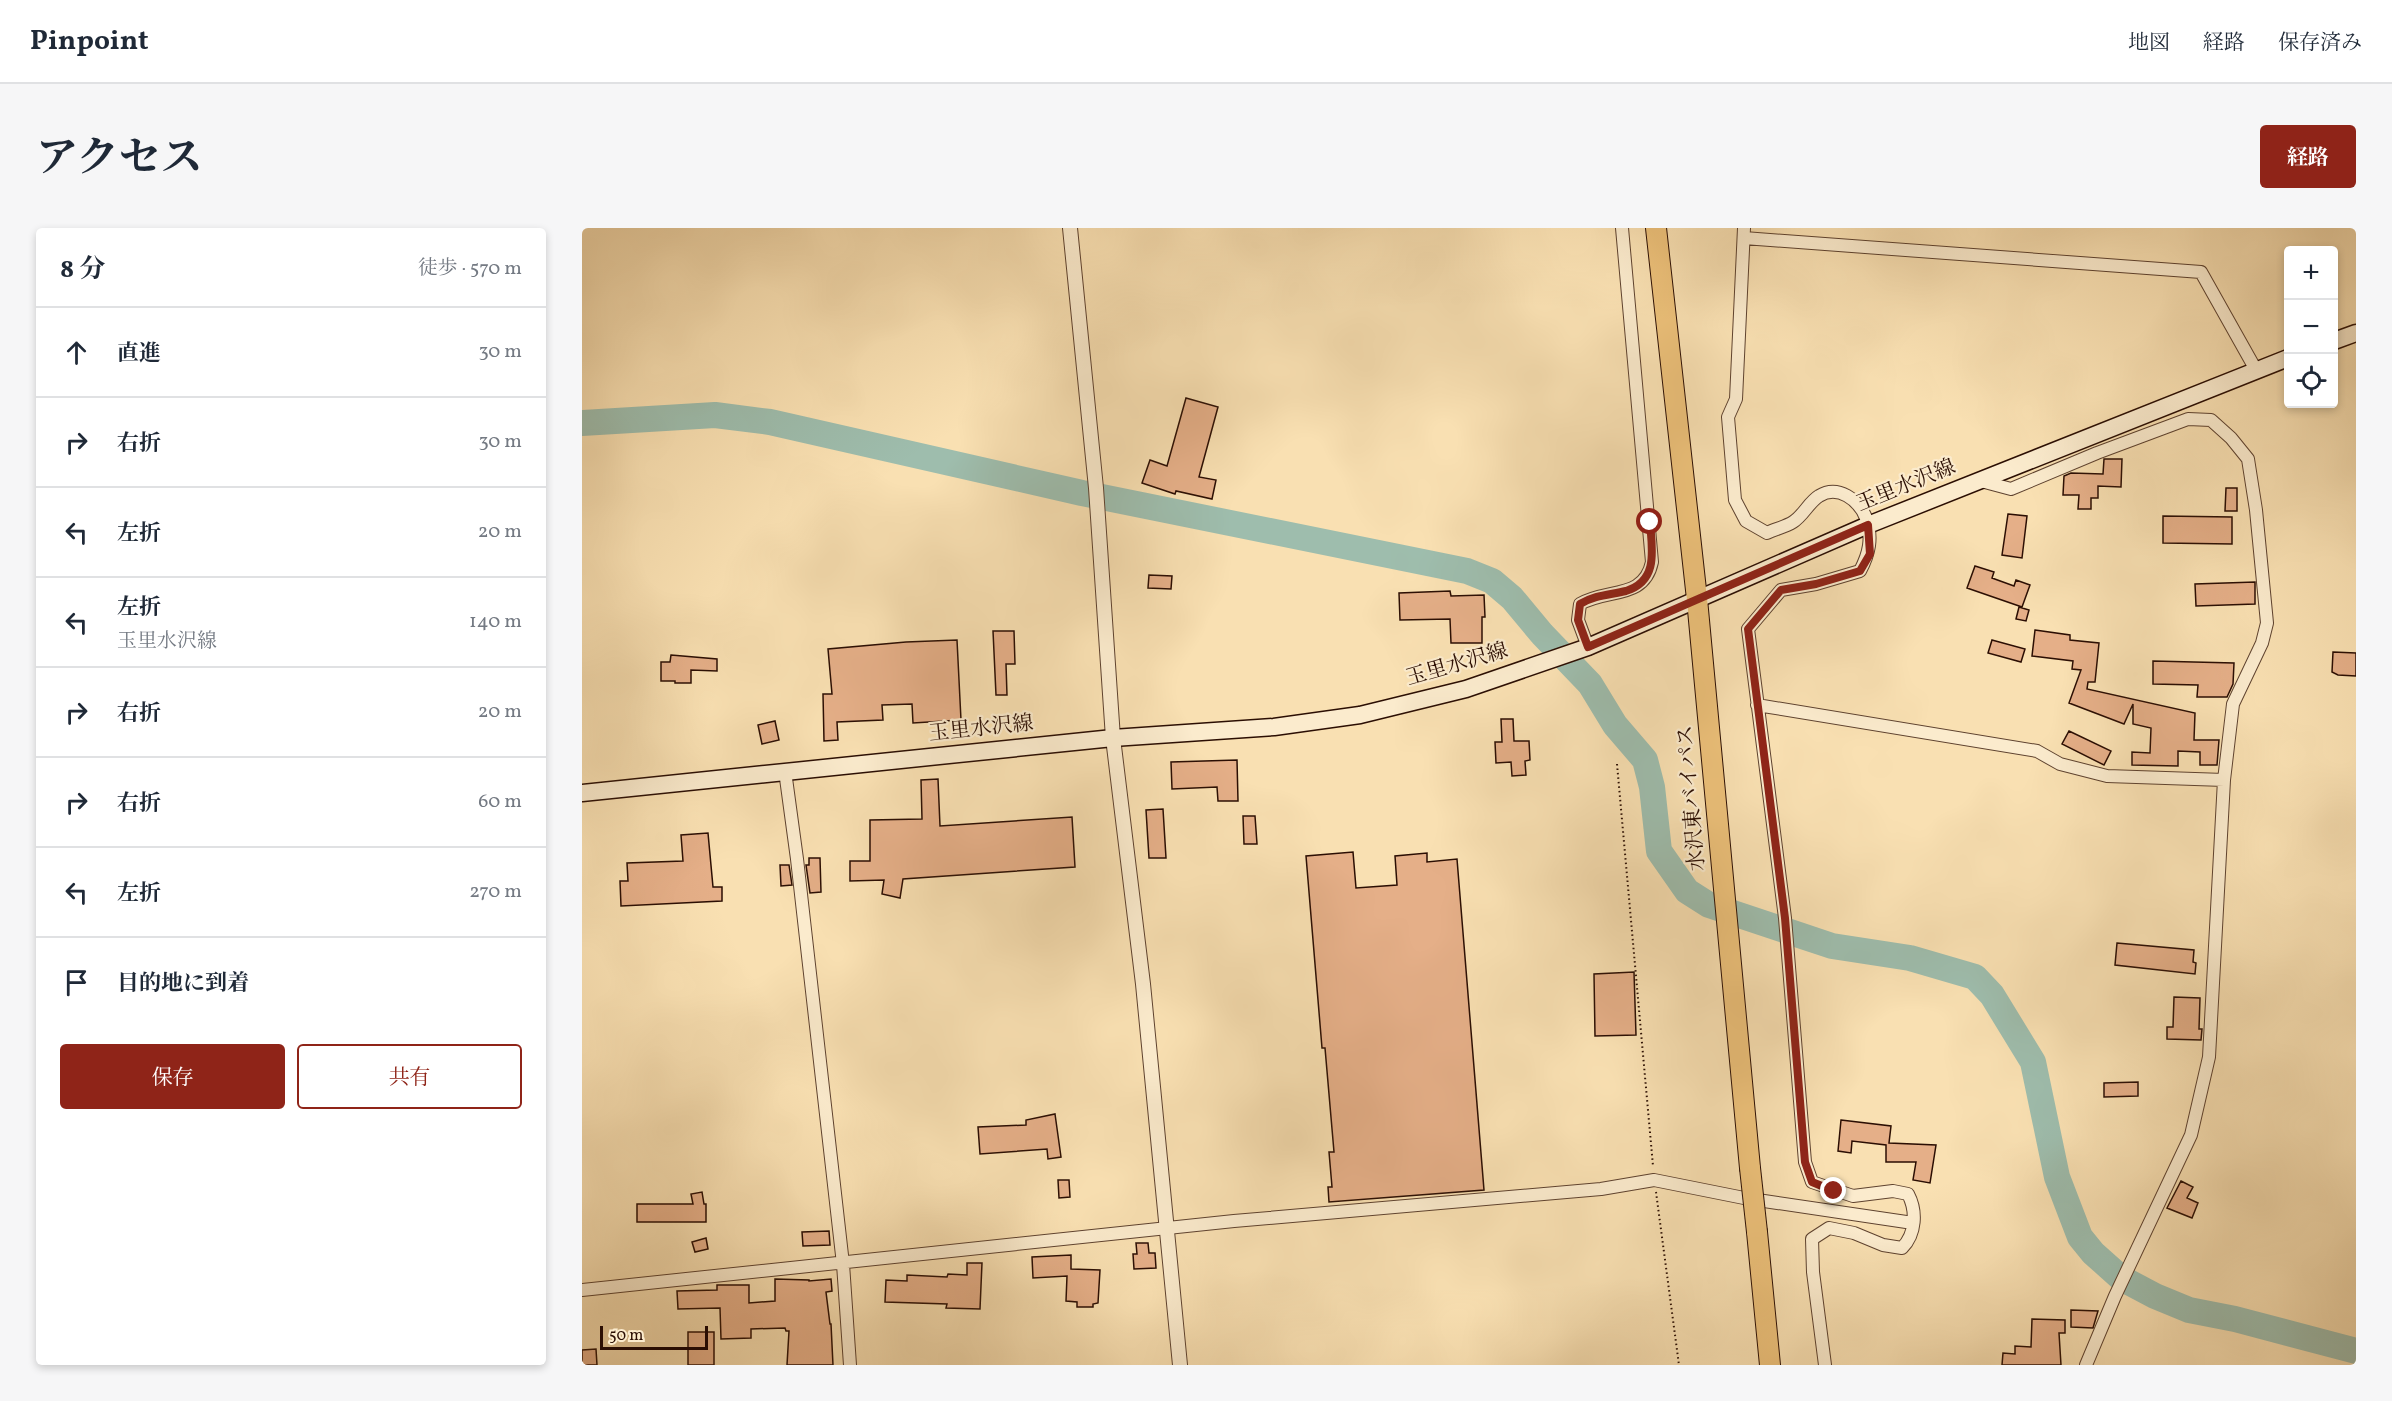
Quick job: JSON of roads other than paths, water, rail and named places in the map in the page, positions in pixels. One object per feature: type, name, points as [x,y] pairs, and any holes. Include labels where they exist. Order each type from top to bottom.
[{"type":"highway","name":"水沢東バイパス","points":[[1656,228],[1697,599],[1770,1365]]},
{"type":"main road","points":[[2338,340],[2356,333]]},
{"type":"main road","name":"玉里水沢線","points":[[582,793],[1113,738],[1274,727],[1360,715],[1466,689],[1588,647],[1868,525],[2284,360]]},
{"type":"street","points":[[1070,228],[1098,507],[1113,738],[1143,984],[1180,1365]]},
{"type":"street","points":[[1588,647],[1578,620],[1580,604],[1596,596],[1626,591],[1641,584],[1652,562],[1622,228],[1617,228]]},
{"type":"street","points":[[1825,1365],[1813,1272],[1812,1239],[1829,1228],[1854,1233],[1882,1245],[1902,1248],[1910,1240],[1915,1206],[1908,1194],[1893,1191],[1853,1196],[1812,1182],[1805,1162],[1785,918],[1748,629],[1781,590],[1816,584],[1860,571],[1870,554],[1868,525],[1854,499],[1835,491],[1819,495],[1794,522],[1767,533],[1746,521],[1735,500],[1728,417],[1736,399],[1744,233],[2201,272],[2256,370]]},
{"type":"street","points":[[1981,481],[2011,489],[2097,453],[2188,419],[2211,420],[2248,459],[2256,510],[2267,623],[2262,643],[2234,704],[2224,780],[2209,1057],[2191,1135],[2085,1365]]},
{"type":"street","points":[[1757,705],[2037,751],[2060,764],[2108,776],[2224,780]]},
{"type":"street","points":[[785,771],[800,882],[843,1264],[850,1365]]},
{"type":"street","points":[[582,1290],[1234,1221],[1601,1189],[1654,1180],[1744,1198],[1913,1223]]},
{"type":"waterway","points":[[582,423],[715,415],[770,422],[1082,493],[1467,571],[1492,581],[1512,598],[1542,634],[1590,684],[1615,725],[1645,760],[1652,787],[1659,851],[1687,891],[1709,905],[1832,946],[1910,958],[1975,977],[1992,995],[2033,1062],[2057,1177],[2080,1237],[2093,1253],[2121,1278],[2155,1296],[2189,1310],[2235,1319],[2356,1351]]}]
